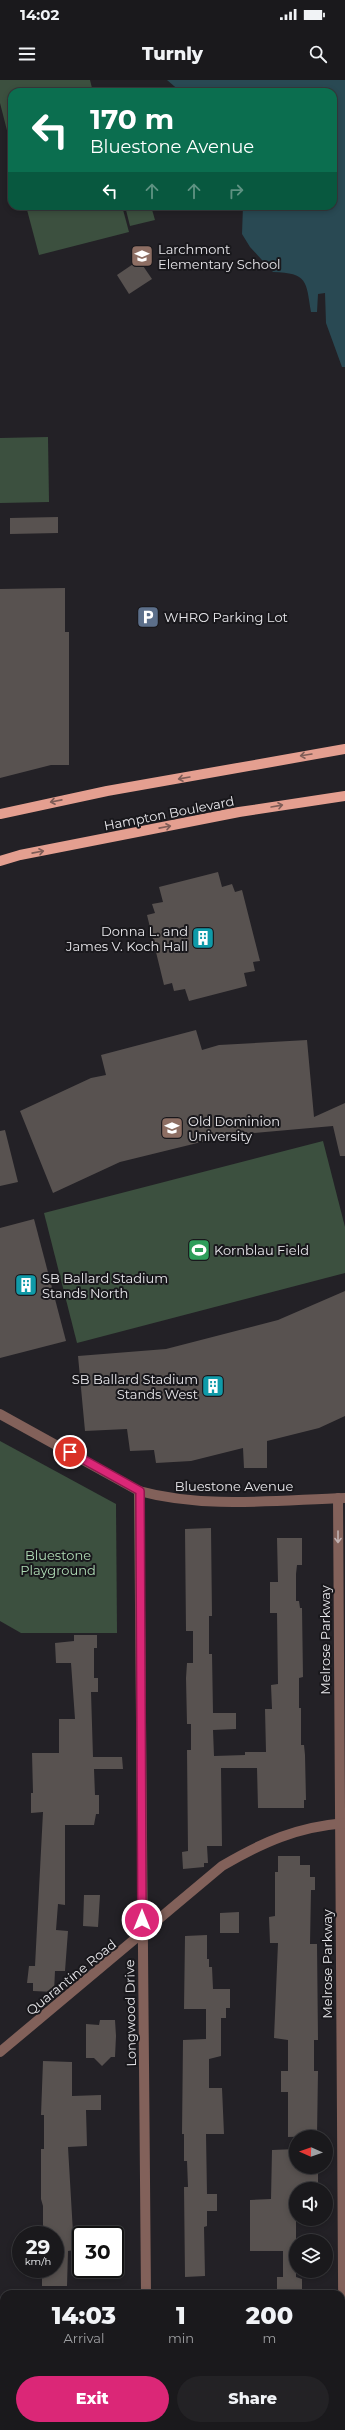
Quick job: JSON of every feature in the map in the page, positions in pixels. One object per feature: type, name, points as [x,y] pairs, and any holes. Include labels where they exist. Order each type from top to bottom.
[{"type":"main road","points":[[0,814],[107,791],[345,749]]},
{"type":"main road","name":"Hampton Boulevard","points":[[0,861],[20,855],[239,812],[345,796]]},
{"type":"street","name":"Bluestone Avenue","points":[[0,1414],[140,1491],[185,1500],[341,1498]]},
{"type":"street","name":"Longwood Drive","points":[[140,1491],[142,1936],[146,2290]]},
{"type":"street","name":"Melrose Parkway","points":[[341,1498],[344,2290]]},
{"type":"street","name":"Quarantine Road","points":[[0,2052],[142,1936],[222,1866],[252,1849],[282,1835],[342,1823]]},
{"type":"green space","points":[[0,80],[90,80],[92,88],[8,88],[8,134],[0,103]]},
{"type":"green space","points":[[27,210],[123,210],[129,232],[39,255]]},
{"type":"green space","points":[[126,210],[152,210],[155,220],[130,226]]},
{"type":"green space","points":[[48,437],[49,502],[0,503],[0,438]]},
{"type":"green space","name":"Kornblau Field","points":[[323,1141],[345,1227],[345,1273],[77,1343],[44,1213]]},
{"type":"green space","name":"Bluestone Playground","points":[[0,1441],[116,1504],[117,1633],[21,1633],[0,1621]]},
{"type":"water","points":[[167,80],[345,80],[345,367],[342,367],[326,323],[325,293],[318,294],[317,312],[311,312],[308,293],[303,281],[293,274],[273,272],[250,247],[242,234],[243,210],[337,210],[337,88],[176,88]]},
{"type":"building","points":[[139,260],[152,279],[129,294],[117,275]]},
{"type":"building","points":[[58,517],[58,533],[10,534],[10,518]]},
{"type":"building","points":[[65,588],[65,632],[69,632],[69,765],[51,765],[0,778],[0,589]]},
{"type":"building","name":"Donna L. and James V. Koch Hall","points":[[218,872],[222,887],[232,884],[235,892],[242,890],[260,961],[253,962],[255,971],[244,973],[247,986],[189,1001],[185,989],[174,991],[172,983],[164,985],[147,915],[155,913],[152,904],[163,902],[159,887]]},
{"type":"building","points":[[196,1030],[202,1050],[219,1045],[307,1040],[314,1117],[345,1103],[345,1156],[340,1156],[333,1126],[230,1135],[120,1162],[53,1193],[20,1111],[91,1078],[106,1075],[101,1055]]},
{"type":"building","points":[[5,1130],[18,1182],[0,1186],[0,1131]]},
{"type":"building","name":"SB Ballard Stadium Stands North","points":[[34,1219],[66,1341],[0,1358],[0,1228]]},
{"type":"building","name":"SB Ballard Stadium Stands West","points":[[345,1291],[345,1416],[319,1428],[267,1441],[267,1468],[244,1468],[243,1448],[191,1461],[156,1463],[154,1450],[130,1451],[127,1429],[85,1431],[78,1356],[166,1349],[278,1320]]},
{"type":"building","points":[[211,1528],[212,1616],[209,1616],[209,1654],[212,1654],[213,1713],[236,1713],[236,1729],[213,1730],[214,1756],[245,1755],[245,1752],[266,1752],[265,1709],[272,1709],[271,1685],[278,1684],[277,1613],[270,1613],[270,1582],[278,1582],[277,1538],[302,1538],[302,1565],[297,1565],[296,1574],[296,1601],[299,1601],[300,1608],[302,1608],[303,1677],[299,1678],[299,1708],[301,1708],[301,1745],[304,1745],[305,1755],[306,1800],[304,1800],[304,1808],[258,1808],[257,1768],[221,1768],[222,1846],[207,1846],[208,1863],[204,1863],[204,1867],[183,1869],[182,1852],[188,1851],[187,1750],[191,1750],[191,1724],[187,1724],[186,1678],[187,1663],[193,1663],[193,1631],[186,1631],[185,1529]]},
{"type":"building","points":[[74,1635],[97,1635],[97,1648],[94,1648],[94,1678],[98,1678],[98,1692],[91,1692],[93,1757],[122,1757],[123,1769],[94,1769],[95,1795],[99,1795],[99,1814],[96,1814],[94,1825],[65,1825],[65,1905],[58,1904],[56,1930],[68,1931],[65,1971],[55,1971],[54,1992],[33,1991],[33,1983],[27,1983],[29,1966],[35,1966],[43,1812],[31,1813],[31,1793],[33,1793],[32,1753],[59,1753],[59,1719],[75,1719],[71,1663],[56,1663],[55,1643],[74,1641]]},
{"type":"building","points":[[278,1856],[300,1856],[300,1865],[310,1865],[310,1877],[315,1877],[315,1890],[311,1890],[310,1944],[317,1944],[318,2040],[314,2040],[314,2071],[318,2071],[317,2130],[289,2130],[289,2137],[288,2092],[281,2092],[281,2071],[288,2071],[288,2040],[274,2038],[278,1943],[270,1943],[269,1917],[275,1916],[275,1872],[278,1872]]},
{"type":"building","points":[[84,1895],[100,1895],[98,1927],[83,1926]]},
{"type":"building","points":[[239,1912],[239,1933],[220,1933],[220,1913]]},
{"type":"building","points":[[207,1935],[207,1959],[209,1959],[209,1967],[212,1967],[213,1989],[230,1989],[230,2008],[226,2008],[226,2018],[221,2018],[221,2056],[209,2059],[209,2088],[222,2088],[224,2134],[206,2134],[207,2194],[217,2194],[217,2211],[207,2211],[207,2226],[204,2227],[205,2276],[185,2277],[184,2187],[188,2187],[187,2161],[184,2161],[184,2134],[182,2134],[183,2040],[206,2039],[206,2009],[184,2009],[185,1936]]},
{"type":"building","points":[[100,2020],[115,2020],[116,2036],[115,2057],[111,2057],[102,2066],[94,2058],[86,2058],[86,2024],[99,2025]]},
{"type":"building","points":[[43,2061],[72,2062],[72,2096],[101,2095],[101,2110],[86,2110],[87,2146],[68,2147],[73,2226],[72,2250],[68,2251],[67,2286],[42,2286],[42,2278],[64,2278],[64,2226],[43,2226],[43,2206],[41,2199],[41,2149],[44,2149],[44,2115],[41,2115]]},
{"type":"building","points":[[289,2149],[289,2174],[318,2174],[318,2182],[289,2182],[289,2226],[296,2226],[296,2234],[289,2234],[289,2278],[302,2279],[302,2290],[277,2290],[277,2277],[283,2277],[283,2251],[250,2251],[250,2200],[271,2199],[272,2150]]},
{"type":"place","name":"Larchmont Elementary School","points":[[142,256]]},
{"type":"place","name":"WHRO Parking Lot","points":[[148,617]]},
{"type":"place","name":"Donna L. and James V. Koch Hall","points":[[203,938]]},
{"type":"place","name":"Old Dominion University","points":[[172,1128]]},
{"type":"place","name":"Kornblau Field","points":[[199,1250]]},
{"type":"place","name":"SB Ballard Stadium Stands North","points":[[26,1285]]},
{"type":"place","name":"SB Ballard Stadium Stands West","points":[[213,1386]]},
{"type":"route","points":[[70,1452],[140,1491],[142,1920]]}]
